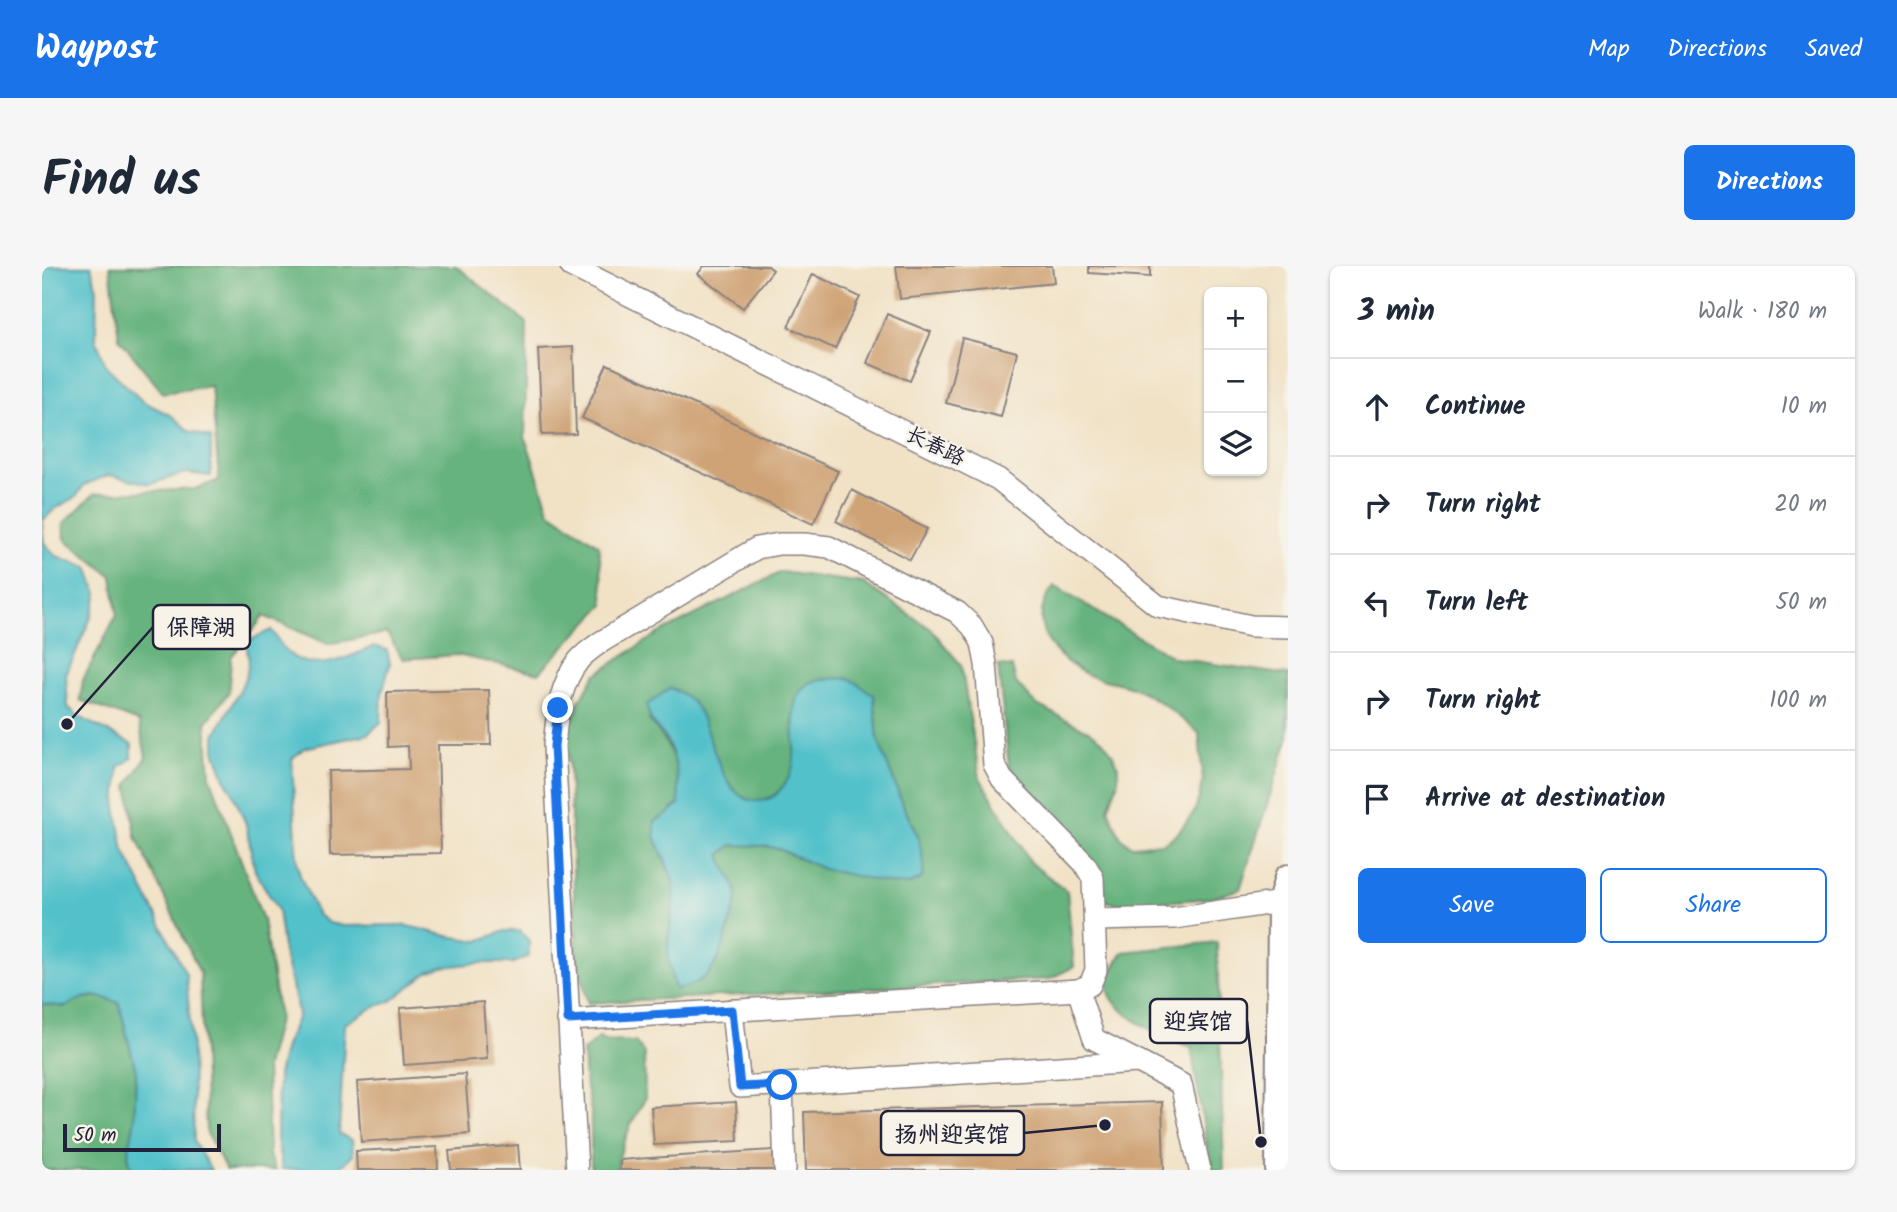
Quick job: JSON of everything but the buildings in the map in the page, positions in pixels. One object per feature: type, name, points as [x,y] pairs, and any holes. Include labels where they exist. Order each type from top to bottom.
[{"type":"main road","points":[[1279,1170],[1286,894]]},
{"type":"street","name":"长春路","points":[[571,266],[998,478],[1158,606],[1251,626],[1288,627]]},
{"type":"street","points":[[568,1020],[1078,990],[1090,985],[1096,970],[1093,878],[1084,863],[1002,779],[994,764],[986,664],[982,643],[972,626],[957,612],[829,547],[779,544],[757,548],[601,642],[580,659],[566,679],[558,708],[554,746],[568,1020],[577,1170]]},
{"type":"street","points":[[1095,920],[1174,918],[1286,894]]},
{"type":"street","points":[[1078,990],[1094,1039],[1181,1084],[1200,1170]]},
{"type":"street","points":[[732,1010],[740,1087],[1138,1062]]},
{"type":"street","points":[[782,1085],[785,1170]]},
{"type":"green space","points":[[110,266],[456,266],[527,323],[525,437],[550,512],[599,545],[604,605],[539,673],[457,655],[403,659],[387,633],[328,644],[264,616],[231,657],[229,692],[206,723],[210,776],[263,920],[279,1017],[266,1067],[269,1155],[275,1170],[226,1170],[206,1131],[200,973],[136,837],[128,785],[146,757],[139,722],[80,700],[83,680],[117,614],[112,576],[65,539],[64,523],[94,494],[195,489],[219,480],[211,386],[163,393],[119,338]]},
{"type":"green space","points":[[781,572],[863,583],[931,629],[961,665],[980,778],[1031,863],[1067,891],[1074,967],[1049,979],[588,1003],[577,959],[567,722],[595,675],[657,634]],"holes":[[[874,695],[878,740],[904,808],[918,836],[823,869],[779,849],[732,845],[720,855],[733,881],[675,989],[668,958],[673,880],[655,836],[655,821],[679,804],[678,779],[669,749],[649,720],[701,717],[716,759],[727,780],[739,795],[754,800],[772,797],[790,777],[795,758],[793,715]]]},
{"type":"green space","points":[[1054,586],[1174,658],[1288,675],[1288,739],[1240,889],[1212,898],[1163,902],[1116,904],[1101,900],[1067,836],[1050,811],[1009,767],[998,666],[1012,667],[1016,683],[1037,705],[1091,732],[1102,740],[1113,754],[1118,767],[1118,782],[1108,809],[1121,838],[1132,846],[1163,843],[1176,835],[1195,811],[1203,782],[1199,733],[1150,696],[1132,687],[1084,673],[1052,646],[1045,636],[1042,612]]},
{"type":"green space","points":[[1217,942],[1224,1170],[1211,1170],[1191,1047],[1158,1034],[1136,1021],[1111,997],[1107,981],[1123,952]]},
{"type":"green space","points":[[100,996],[119,1003],[136,1071],[134,1124],[128,1154],[131,1170],[42,1170],[42,1004],[66,1007],[78,999]]},
{"type":"green space","points":[[600,1037],[604,1041],[635,1042],[644,1053],[645,1099],[630,1126],[617,1170],[591,1170],[591,1111],[585,1082],[583,1051]]},
{"type":"water","points":[[42,266],[91,266],[97,289],[96,339],[106,366],[142,401],[172,416],[189,431],[211,438],[211,476],[186,473],[150,484],[109,475],[84,485],[76,497],[55,509],[42,521]]},
{"type":"water","points":[[42,521],[44,543],[56,556],[88,567],[98,594],[66,675],[68,707],[79,717],[132,744],[132,758],[119,767],[116,808],[124,851],[186,974],[192,1047],[194,1142],[211,1170],[131,1170],[128,1154],[134,1124],[136,1071],[119,1003],[92,996],[66,1007],[42,1004]]},
{"type":"water","points":[[271,630],[288,653],[308,663],[331,662],[374,646],[387,650],[390,664],[382,693],[381,722],[368,734],[304,748],[292,759],[297,861],[300,876],[317,914],[329,923],[344,926],[404,925],[478,941],[505,931],[520,931],[529,941],[529,956],[514,963],[479,963],[443,967],[428,972],[391,1001],[374,1007],[345,1024],[339,1134],[352,1140],[353,1155],[343,1165],[332,1170],[282,1169],[277,1139],[278,1075],[285,1046],[298,1016],[296,1001],[284,955],[278,910],[255,871],[246,824],[215,750],[215,735],[246,676],[249,662],[246,642]]},
{"type":"water","points":[[849,678],[874,695],[878,740],[904,808],[918,836],[924,864],[922,878],[908,885],[892,884],[823,869],[779,849],[732,845],[720,855],[735,886],[737,899],[719,957],[707,975],[699,981],[675,989],[668,959],[673,880],[655,836],[655,821],[679,804],[678,781],[671,750],[665,737],[650,718],[647,705],[670,688],[687,698],[702,718],[719,763],[734,790],[744,798],[761,801],[777,793],[792,769],[793,717],[798,694],[817,680]]},
{"type":"place","name":"保障湖","points":[[67,724]]},
{"type":"place","name":"扬州迎宾馆","points":[[1105,1125]]},
{"type":"place","name":"迎宾馆","points":[[1261,1142]]},
{"type":"route","points":[[558,708],[554,746],[568,1020],[732,1010],[740,1087],[782,1085]]}]
